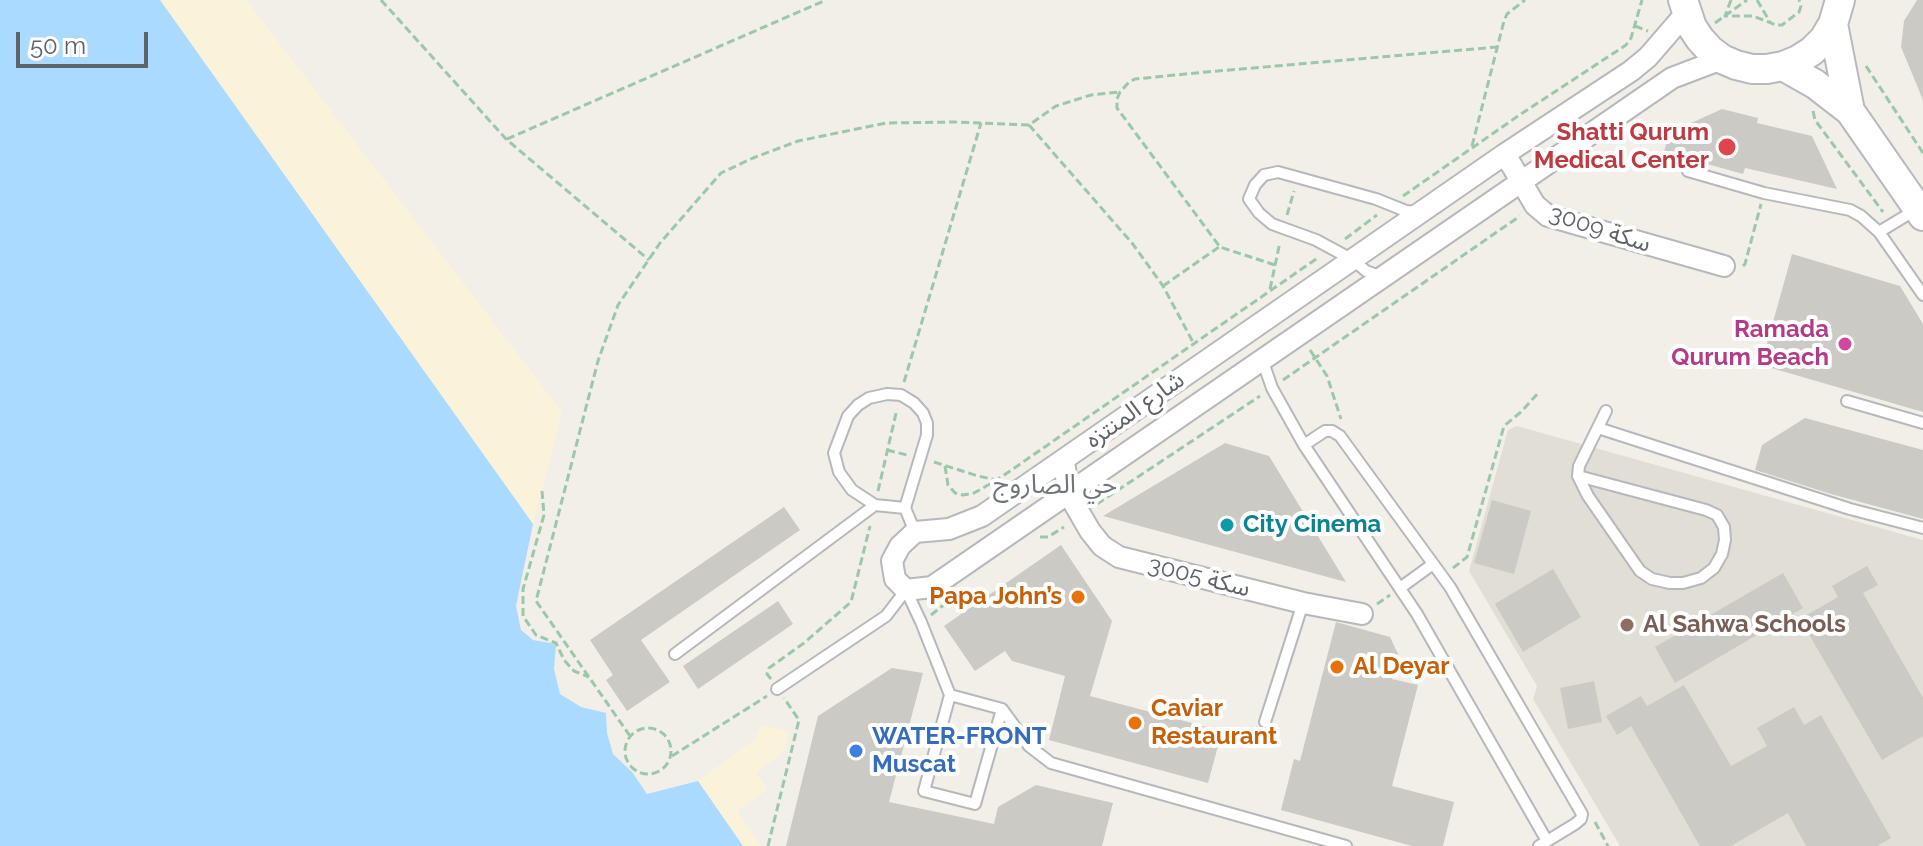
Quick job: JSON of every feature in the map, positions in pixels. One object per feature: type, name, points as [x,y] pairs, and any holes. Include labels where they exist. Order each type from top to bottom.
[{"type":"main road","points":[[1685,6],[1700,39],[1722,59],[1752,69],[1783,66],[1812,51],[1824,39],[1838,7]]},
{"type":"main road","points":[[1838,7],[1840,63],[1850,111]]},
{"type":"main road","points":[[1783,66],[1815,84],[1850,111],[1921,210]]},
{"type":"street","name":"شارع المنتزه","points":[[915,532],[949,529],[982,516],[1010,497],[1505,154],[1631,71],[1648,57],[1685,6]]},
{"type":"street","name":"شارع المنتزه","points":[[906,590],[932,587],[1672,78],[1722,59]]},
{"type":"street","name":"سكة 3009","points":[[1505,154],[1535,205],[1548,216],[1732,268]]},
{"type":"street","points":[[1126,417],[1142,441]]},
{"type":"street","points":[[1064,460],[1068,493]]},
{"type":"street","name":"سكة 3005","points":[[1068,493],[1090,531],[1102,546],[1119,557],[1303,603],[1362,614]]},
{"type":"street","points":[[906,590],[895,579],[892,561],[900,546],[915,532]]},
{"type":"lane","points":[[1688,171],[1764,193],[1850,210],[1879,232],[1923,295]]},
{"type":"lane","points":[[1382,277],[1366,271],[1353,260],[1316,240],[1272,224],[1249,199],[1255,185],[1264,175],[1278,172],[1421,213]]},
{"type":"lane","points":[[1879,232],[1891,223],[1921,210]]},
{"type":"lane","points":[[1262,359],[1272,388],[1304,445],[1417,614],[1543,844],[1575,824],[1582,814],[1450,587],[1340,436],[1325,431],[1304,445]]},
{"type":"lane","points":[[905,508],[875,505],[852,490],[839,472],[834,453],[848,416],[869,398],[901,395],[914,403],[927,423],[927,435],[905,508],[915,532]]},
{"type":"lane","points":[[1847,401],[1923,423]]},
{"type":"lane","points":[[1578,476],[1717,515],[1724,527],[1725,540],[1714,568],[1701,578],[1683,583],[1652,579],[1640,571],[1588,496],[1578,476],[1579,466],[1606,411]]},
{"type":"lane","points":[[1598,428],[1850,509],[1923,528]]},
{"type":"lane","points":[[675,654],[875,505]]},
{"type":"lane","points":[[1400,588],[1433,564]]},
{"type":"lane","points":[[777,689],[886,616],[906,590],[950,695],[924,791],[975,804],[1002,709]]},
{"type":"lane","points":[[1265,722],[1303,603]]},
{"type":"lane","points":[[950,695],[1002,709],[1029,746],[1051,763],[1346,846]]},
{"type":"path","points":[[381,0],[506,139],[649,260]]},
{"type":"path","points":[[506,139],[826,0]]},
{"type":"path","points":[[1471,149],[1507,14],[1525,0]]},
{"type":"path","points":[[945,466],[948,485],[955,493],[974,493],[997,480],[1332,249],[1471,149],[1626,45],[1642,0]]},
{"type":"path","points":[[1731,0],[1725,16],[1753,16],[1776,25],[1782,25],[1799,12],[1800,0]]},
{"type":"path","points":[[1757,0],[1770,22]]},
{"type":"path","points":[[1275,265],[1220,247],[1117,108],[1120,92],[1129,82],[1135,79],[1497,47]]},
{"type":"path","points":[[1840,63],[1855,60],[1864,64],[1923,153]]},
{"type":"path","points":[[1815,84],[1811,105],[1815,120],[1891,223]]},
{"type":"path","points":[[630,736],[536,601],[598,361],[618,305],[660,243],[721,173],[798,141],[886,123],[1029,125],[1056,106],[1091,95],[1120,92]]},
{"type":"path","points":[[768,846],[799,720],[767,674],[769,668],[804,643],[853,599],[901,395],[981,123]]},
{"type":"path","points":[[1029,125],[1123,231],[1163,286],[1205,362]]},
{"type":"path","points":[[1732,268],[1745,264],[1764,193]]},
{"type":"path","points":[[1163,286],[1220,247]]},
{"type":"path","points":[[1453,568],[1467,557],[1504,426],[1539,392]]},
{"type":"path","points":[[887,450],[997,480],[1010,497]]},
{"type":"path","points":[[542,491],[544,515],[523,589],[523,616],[536,635],[556,643],[564,660],[574,671],[589,677]]},
{"type":"path","points":[[1362,614],[1400,588]]},
{"type":"path","points":[[671,757],[670,742],[659,730],[636,730],[626,742],[629,764],[641,773],[662,770],[671,757],[777,689]]},
{"type":"shaded area","points":[[1517,426],[1923,540],[1923,846],[1620,846],[1533,699],[1537,686],[1469,571],[1508,430]]},
{"type":"sand","points":[[160,0],[246,0],[562,412],[533,524]]},
{"type":"sand","points":[[761,725],[788,731],[785,750],[756,773],[767,790],[737,810],[761,846],[743,846],[698,781],[754,740]]},
{"type":"water","points":[[0,0],[160,0],[533,524],[516,606],[521,630],[533,640],[556,644],[554,669],[560,694],[581,707],[606,713],[613,754],[632,772],[647,794],[698,781],[743,846],[0,846]]},
{"type":"building","points":[[1917,0],[1923,0],[1923,100],[1901,47],[1904,21]]},
{"type":"building","points":[[1722,109],[1758,118],[1757,123],[1812,136],[1837,189],[1745,168],[1743,174],[1664,152],[1669,133]]},
{"type":"building","name":"Ramada Qurum Beach","points":[[1792,254],[1900,286],[1923,324],[1923,412],[1761,365]]},
{"type":"building","points":[[1805,418],[1923,450],[1923,519],[1755,470],[1762,445]]},
{"type":"building","points":[[1225,443],[1269,456],[1346,582],[1103,516]]},
{"type":"building","points":[[1492,500],[1531,511],[1514,574],[1474,563]]},
{"type":"building","points":[[784,507],[800,530],[641,640],[670,682],[627,711],[606,680],[613,675],[590,640]]},
{"type":"building","points":[[1061,545],[1112,621],[1090,696],[1222,731],[1208,783],[1049,740],[1065,676],[1012,661],[1005,651],[975,671],[944,626]]},
{"type":"building","points":[[1867,566],[1878,585],[1863,593],[1923,698],[1923,736],[1882,760],[1800,619],[1838,597],[1832,586]]},
{"type":"building","points":[[1553,569],[1581,617],[1523,652],[1495,604]]},
{"type":"building","points":[[1783,573],[1803,608],[1675,683],[1655,647]]},
{"type":"building","points":[[778,601],[793,624],[698,689],[683,666]]},
{"type":"building","points":[[1336,622],[1390,637],[1398,654],[1392,679],[1418,685],[1392,786],[1454,802],[1443,846],[1412,846],[1281,810],[1294,759],[1300,761]]},
{"type":"building","name":"WATER-FRONT Muscat","points":[[892,668],[923,673],[889,802],[994,824],[998,807],[1036,785],[1113,803],[1102,846],[786,846],[818,716]]},
{"type":"building","points":[[1594,681],[1602,722],[1568,729],[1560,688]]},
{"type":"building","points":[[1684,685],[1731,766],[1767,746],[1757,728],[1794,707],[1804,725],[1821,715],[1891,838],[1877,846],[1806,846],[1788,813],[1731,846],[1700,846],[1631,726],[1617,735],[1606,716],[1641,696],[1647,706]]},
{"type":"place","name":"Shatti Qurum Medical Center","points":[[1727,147]]},
{"type":"place","name":"Ramada Qurum Beach","points":[[1845,344]]},
{"type":"place","name":"City Cinema","points":[[1227,525]]},
{"type":"place","name":"Papa John’s","points":[[1078,597]]},
{"type":"place","name":"Al Sahwa Schools","points":[[1627,625]]},
{"type":"place","name":"Al Deyar","points":[[1337,667]]},
{"type":"place","name":"Caviar Restaurant","points":[[1135,723]]},
{"type":"place","name":"WATER-FRONT Muscat","points":[[856,751]]},
{"type":"district","name":"حي الصاروج","points":[[1055,485]]}]
